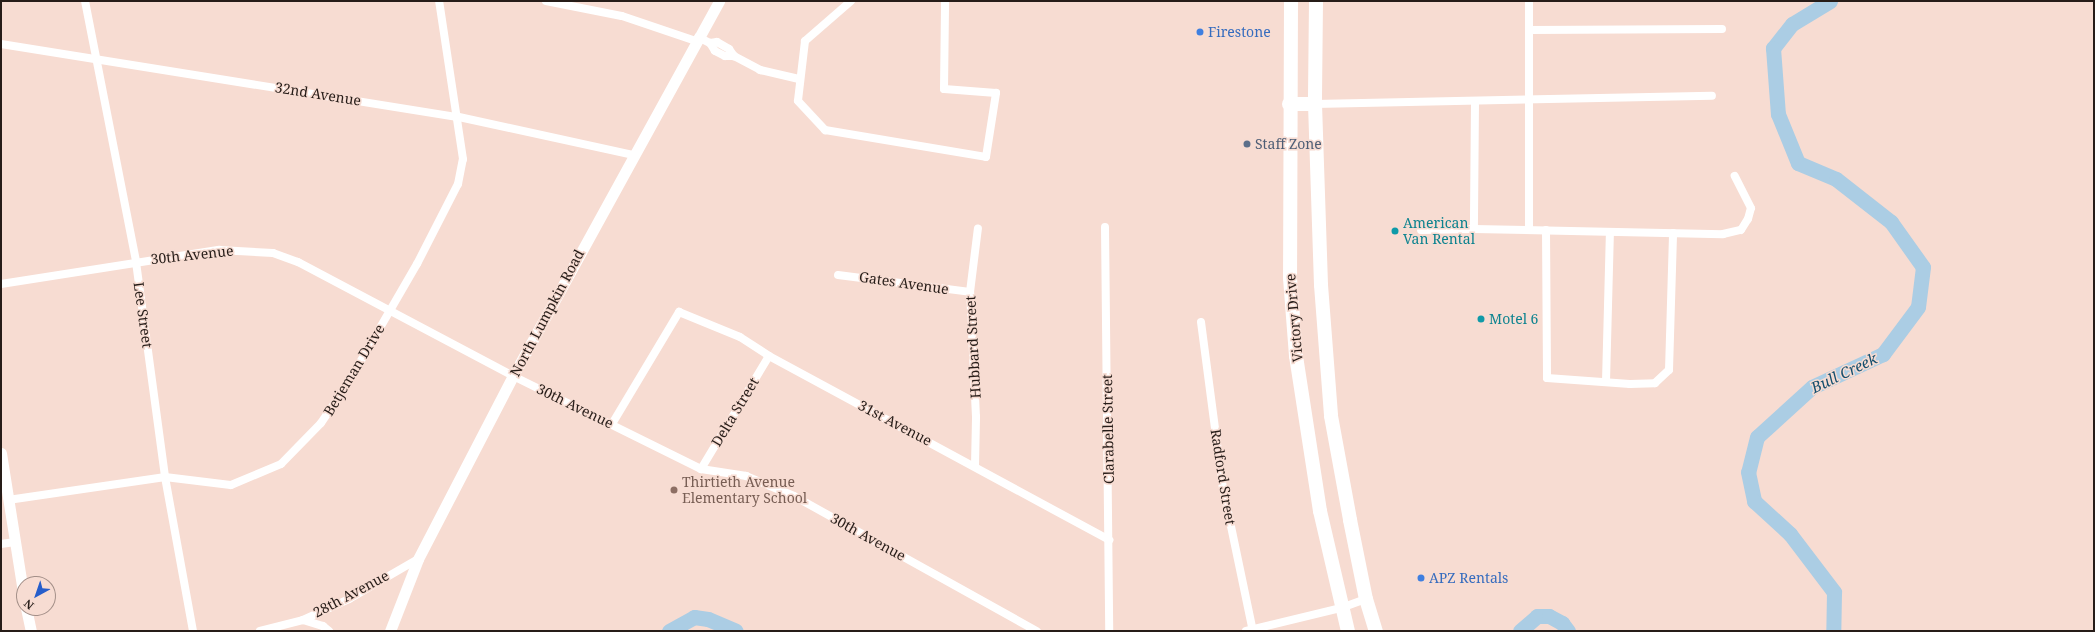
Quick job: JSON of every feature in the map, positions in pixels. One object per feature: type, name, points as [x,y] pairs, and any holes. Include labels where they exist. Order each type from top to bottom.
[{"type":"highway","name":"Victory Drive","points":[[1291,1],[1290,278],[1296,356],[1320,511],[1341,608],[1348,631]]},
{"type":"highway","name":"Victory Drive","points":[[1316,1],[1315,104],[1321,285],[1332,416],[1366,599],[1376,631]]},
{"type":"highway","points":[[1290,104],[1315,104]]},
{"type":"street","name":"Lee Street","points":[[85,1],[98,58],[136,262],[165,477],[193,631]]},
{"type":"street","name":"Betjeman Drive","points":[[8,500],[165,477],[231,485],[281,464],[321,423],[348,383],[417,264],[458,184],[463,159],[459,117],[439,1]]},
{"type":"street","points":[[546,1],[622,16],[710,43],[715,50],[725,56],[734,56],[760,70],[799,79]]},
{"type":"street","name":"North Lumpkin Road","points":[[390,631],[418,559],[513,376],[719,1]]},
{"type":"street","points":[[851,1],[805,41],[799,79],[798,101],[826,130],[986,157],[996,94],[944,89],[945,1]]},
{"type":"street","points":[[1529,1],[1529,230]]},
{"type":"street","points":[[1529,30],[1722,30]]},
{"type":"street","name":"32nd Avenue","points":[[1,44],[98,58],[459,117],[634,155]]},
{"type":"street","points":[[1315,104],[1529,101],[1712,96]]},
{"type":"street","points":[[1474,229],[1475,102]]},
{"type":"street","points":[[1421,230],[1474,229],[1723,234],[1741,230],[1748,219],[1751,208],[1735,176]]},
{"type":"street","name":"Clarabelle Street","points":[[1105,227],[1109,631]]},
{"type":"street","name":"Hubbard Street","points":[[975,466],[976,417],[970,292],[978,228]]},
{"type":"street","points":[[1546,230],[1547,378],[1606,382],[1655,383],[1669,370],[1673,233]]},
{"type":"street","points":[[1606,382],[1610,232]]},
{"type":"street","name":"30th Avenue","points":[[1,284],[219,250],[273,253],[298,262],[389,312],[513,376],[701,469],[746,476],[794,496],[1038,631]]},
{"type":"street","name":"Gates Avenue","points":[[838,274],[970,292]]},
{"type":"street","name":"31st Avenue","points":[[612,424],[679,312],[715,325],[769,356],[975,466],[1109,540]]},
{"type":"street","name":"Radford Street","points":[[1201,322],[1223,488],[1251,630]]},
{"type":"street","name":"Delta Street","points":[[701,469],[769,356]]},
{"type":"street","points":[[1,453],[20,576]]},
{"type":"street","points":[[1,544],[15,542]]},
{"type":"street","name":"28th Avenue","points":[[260,631],[303,620],[349,599],[418,559]]},
{"type":"street","points":[[1251,630],[1341,608],[1366,599]]},
{"type":"street","points":[[28,616],[31,631]]},
{"type":"street","points":[[303,620],[323,626],[329,631]]},
{"type":"waterway","name":"Bull Creek","points":[[1830,1],[1792,24],[1773,48],[1778,114],[1798,163],[1836,179],[1891,222],[1923,267],[1918,307],[1883,354],[1812,387],[1757,437],[1748,472],[1754,501],[1790,534],[1834,592],[1833,631]]},
{"type":"waterway","points":[[1520,631],[1537,616],[1549,616],[1562,623],[1568,631]]},
{"type":"waterway","points":[[669,631],[694,617],[708,619],[736,631]]},
{"type":"place","name":"Firestone","points":[[1200,32]]},
{"type":"place","name":"Staff Zone","points":[[1247,144]]},
{"type":"place","name":"American Van Rental","points":[[1395,231]]},
{"type":"place","name":"Motel 6","points":[[1481,319]]},
{"type":"place","name":"Thirtieth Avenue Elementary School","points":[[674,490]]},
{"type":"place","name":"APZ Rentals","points":[[1421,578]]}]
